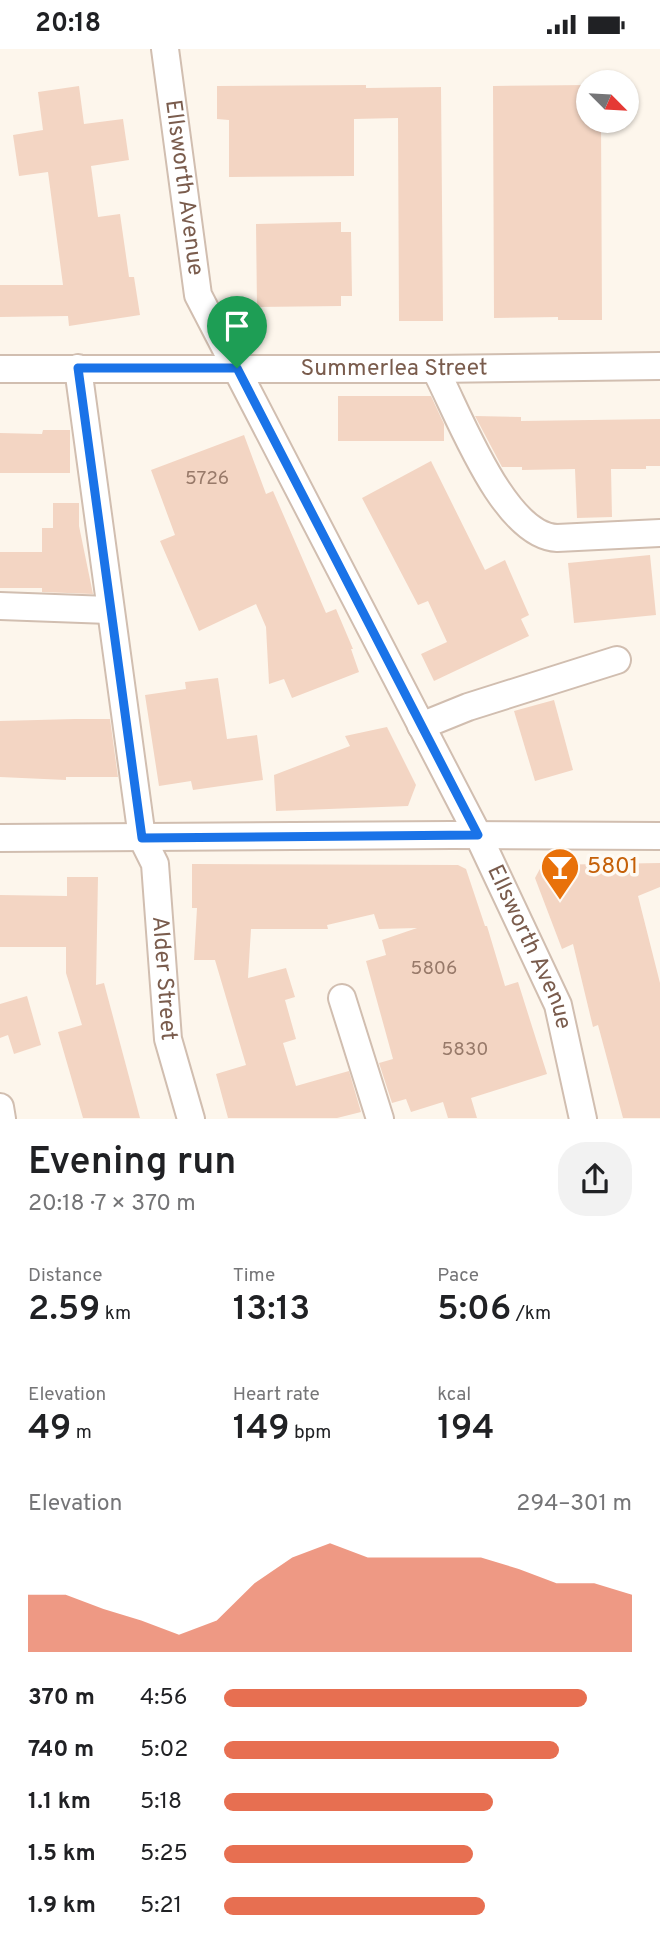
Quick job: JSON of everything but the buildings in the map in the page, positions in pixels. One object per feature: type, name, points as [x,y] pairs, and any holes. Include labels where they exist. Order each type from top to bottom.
[{"type":"street","name":"Ellsworth Avenue","points":[[165,49],[198,295],[478,835],[558,1005],[583,1118]]},
{"type":"street","name":"Summerlea Street","points":[[0,369],[660,366]]},
{"type":"street","name":"Alder Street","points":[[78,368],[142,838],[155,864],[168,1039],[191,1118]]},
{"type":"street","points":[[435,369],[489,480],[531,530],[540,535],[557,538],[660,534]]},
{"type":"street","points":[[0,606],[109,610]]},
{"type":"street","points":[[421,726],[617,660]]},
{"type":"street","points":[[0,838],[660,836]]},
{"type":"street","points":[[342,998],[380,1118]]},
{"type":"street","points":[[0,1107],[2,1118]]},
{"type":"place","name":"5801","points":[[560,901]]},
{"type":"route","points":[[78,368],[237,368],[478,835],[142,838],[78,368]]}]
